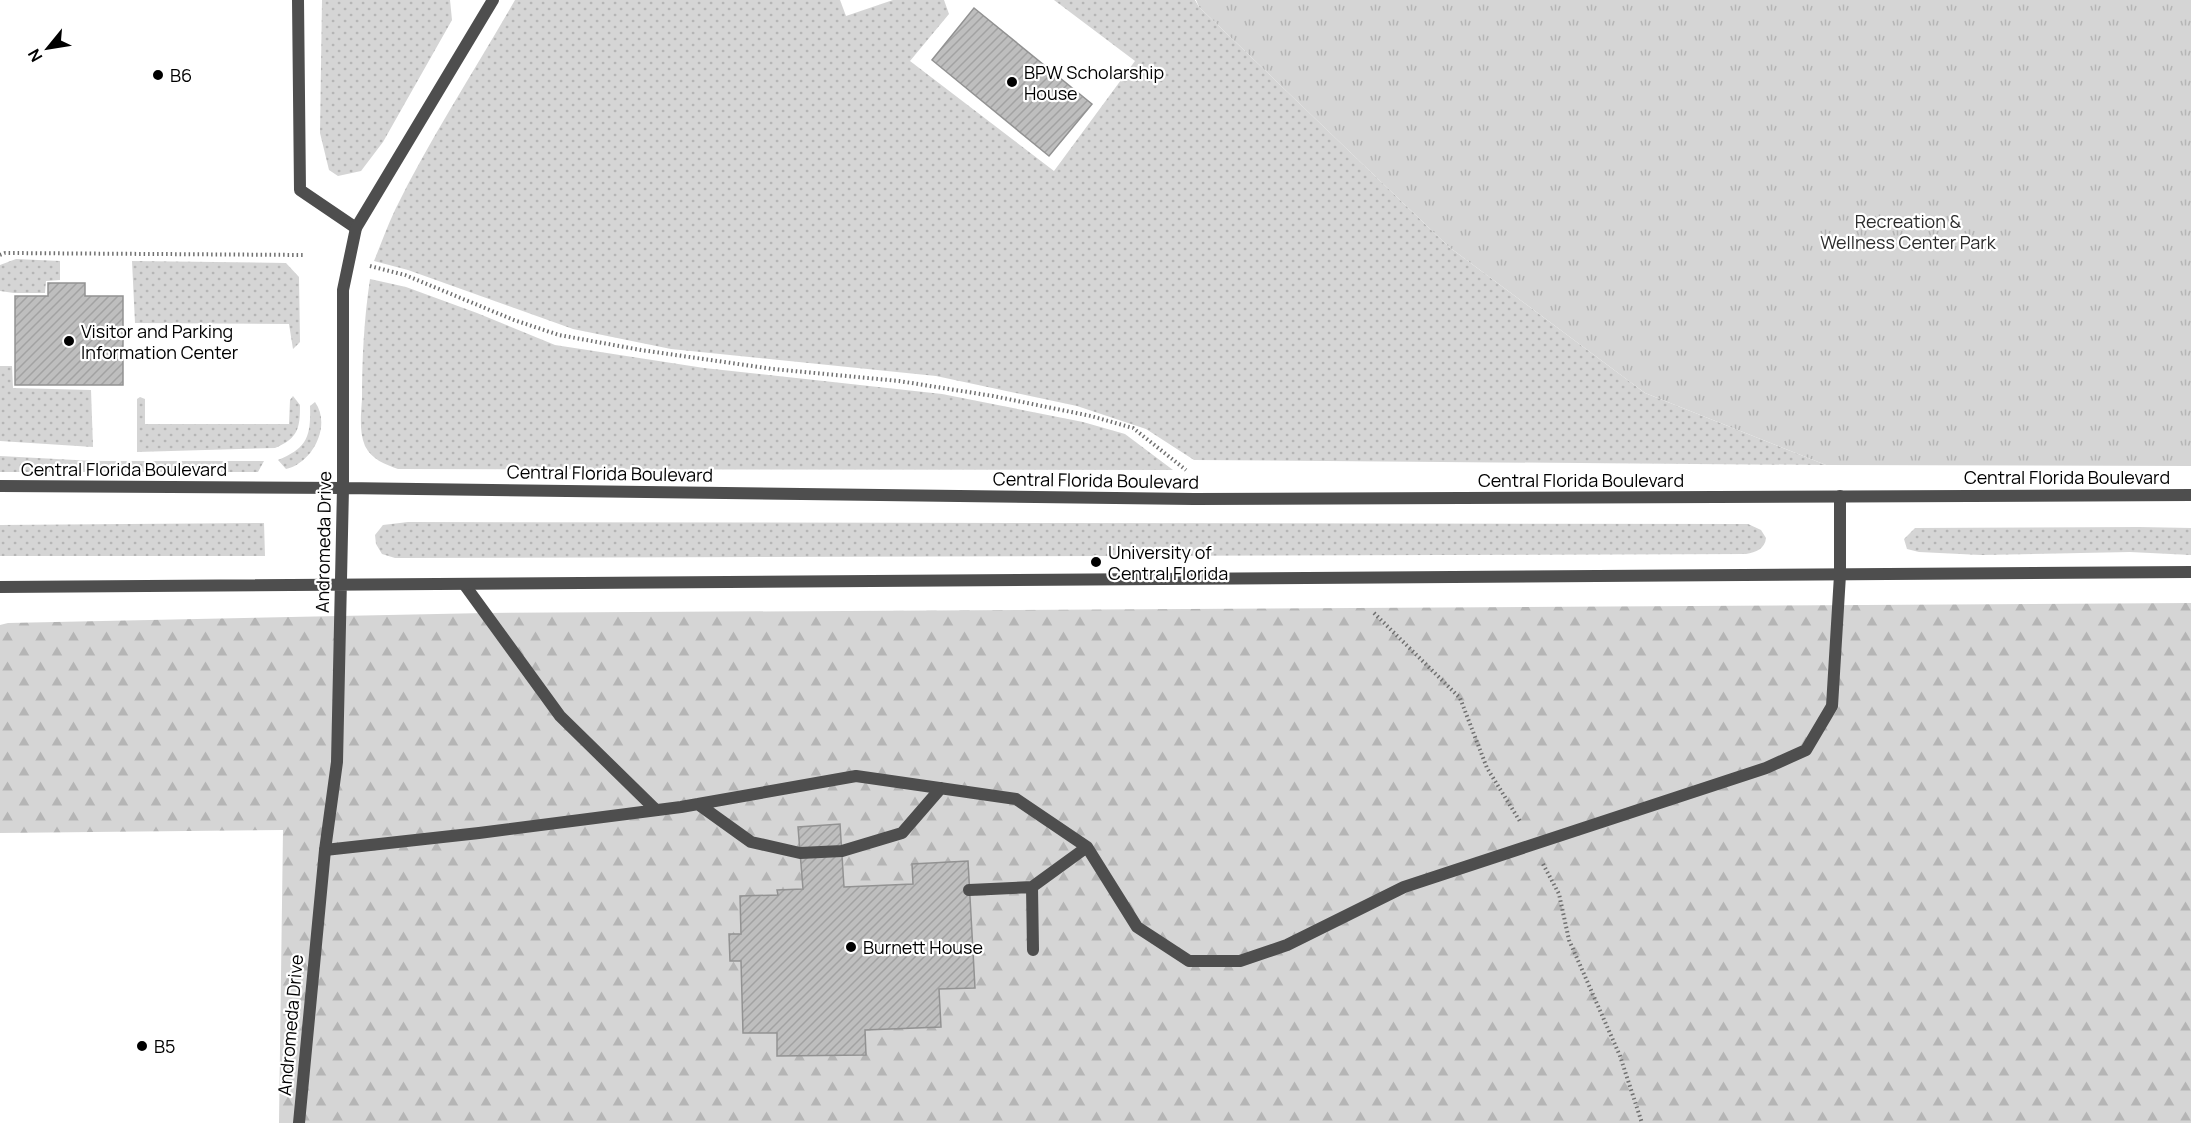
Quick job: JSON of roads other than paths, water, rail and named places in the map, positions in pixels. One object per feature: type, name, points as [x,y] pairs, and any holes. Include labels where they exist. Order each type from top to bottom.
[{"type":"street","points":[[298,0],[300,190],[356,228]]},
{"type":"street","name":"Andromeda Drive","points":[[299,1123],[325,850],[337,762],[343,488],[342,290],[356,228],[494,0]]},
{"type":"street","name":"Central Florida Boulevard","points":[[0,486],[343,488],[1194,500],[2191,495]]},
{"type":"street","points":[[325,850],[656,810],[856,776],[1016,799],[1087,847],[1137,927],[1189,961],[1240,961],[1287,945],[1404,886],[1766,768],[1806,750],[1832,706],[1840,574],[1840,496]]},
{"type":"street","points":[[0,587],[2191,572]]},
{"type":"street","points":[[464,584],[560,716],[656,810]]},
{"type":"street","points":[[698,804],[751,842],[800,853],[842,851],[902,833],[940,788]]},
{"type":"street","points":[[969,890],[1032,887],[1087,847]]},
{"type":"street","points":[[1032,887],[1033,950]]},
{"type":"place","name":"B6","points":[[158,75]]},
{"type":"place","name":"BPW Scholarship House","points":[[1012,82]]},
{"type":"place","name":"Visitor and Parking Information Center","points":[[69,341]]},
{"type":"place","name":"University of Central Florida","points":[[1096,562]]},
{"type":"place","name":"Burnett House","points":[[851,947]]},
{"type":"place","name":"B5","points":[[142,1046]]},
{"type":"park label","name":"Recreation & Wellness Center Park","points":[[1908,231]]}]
